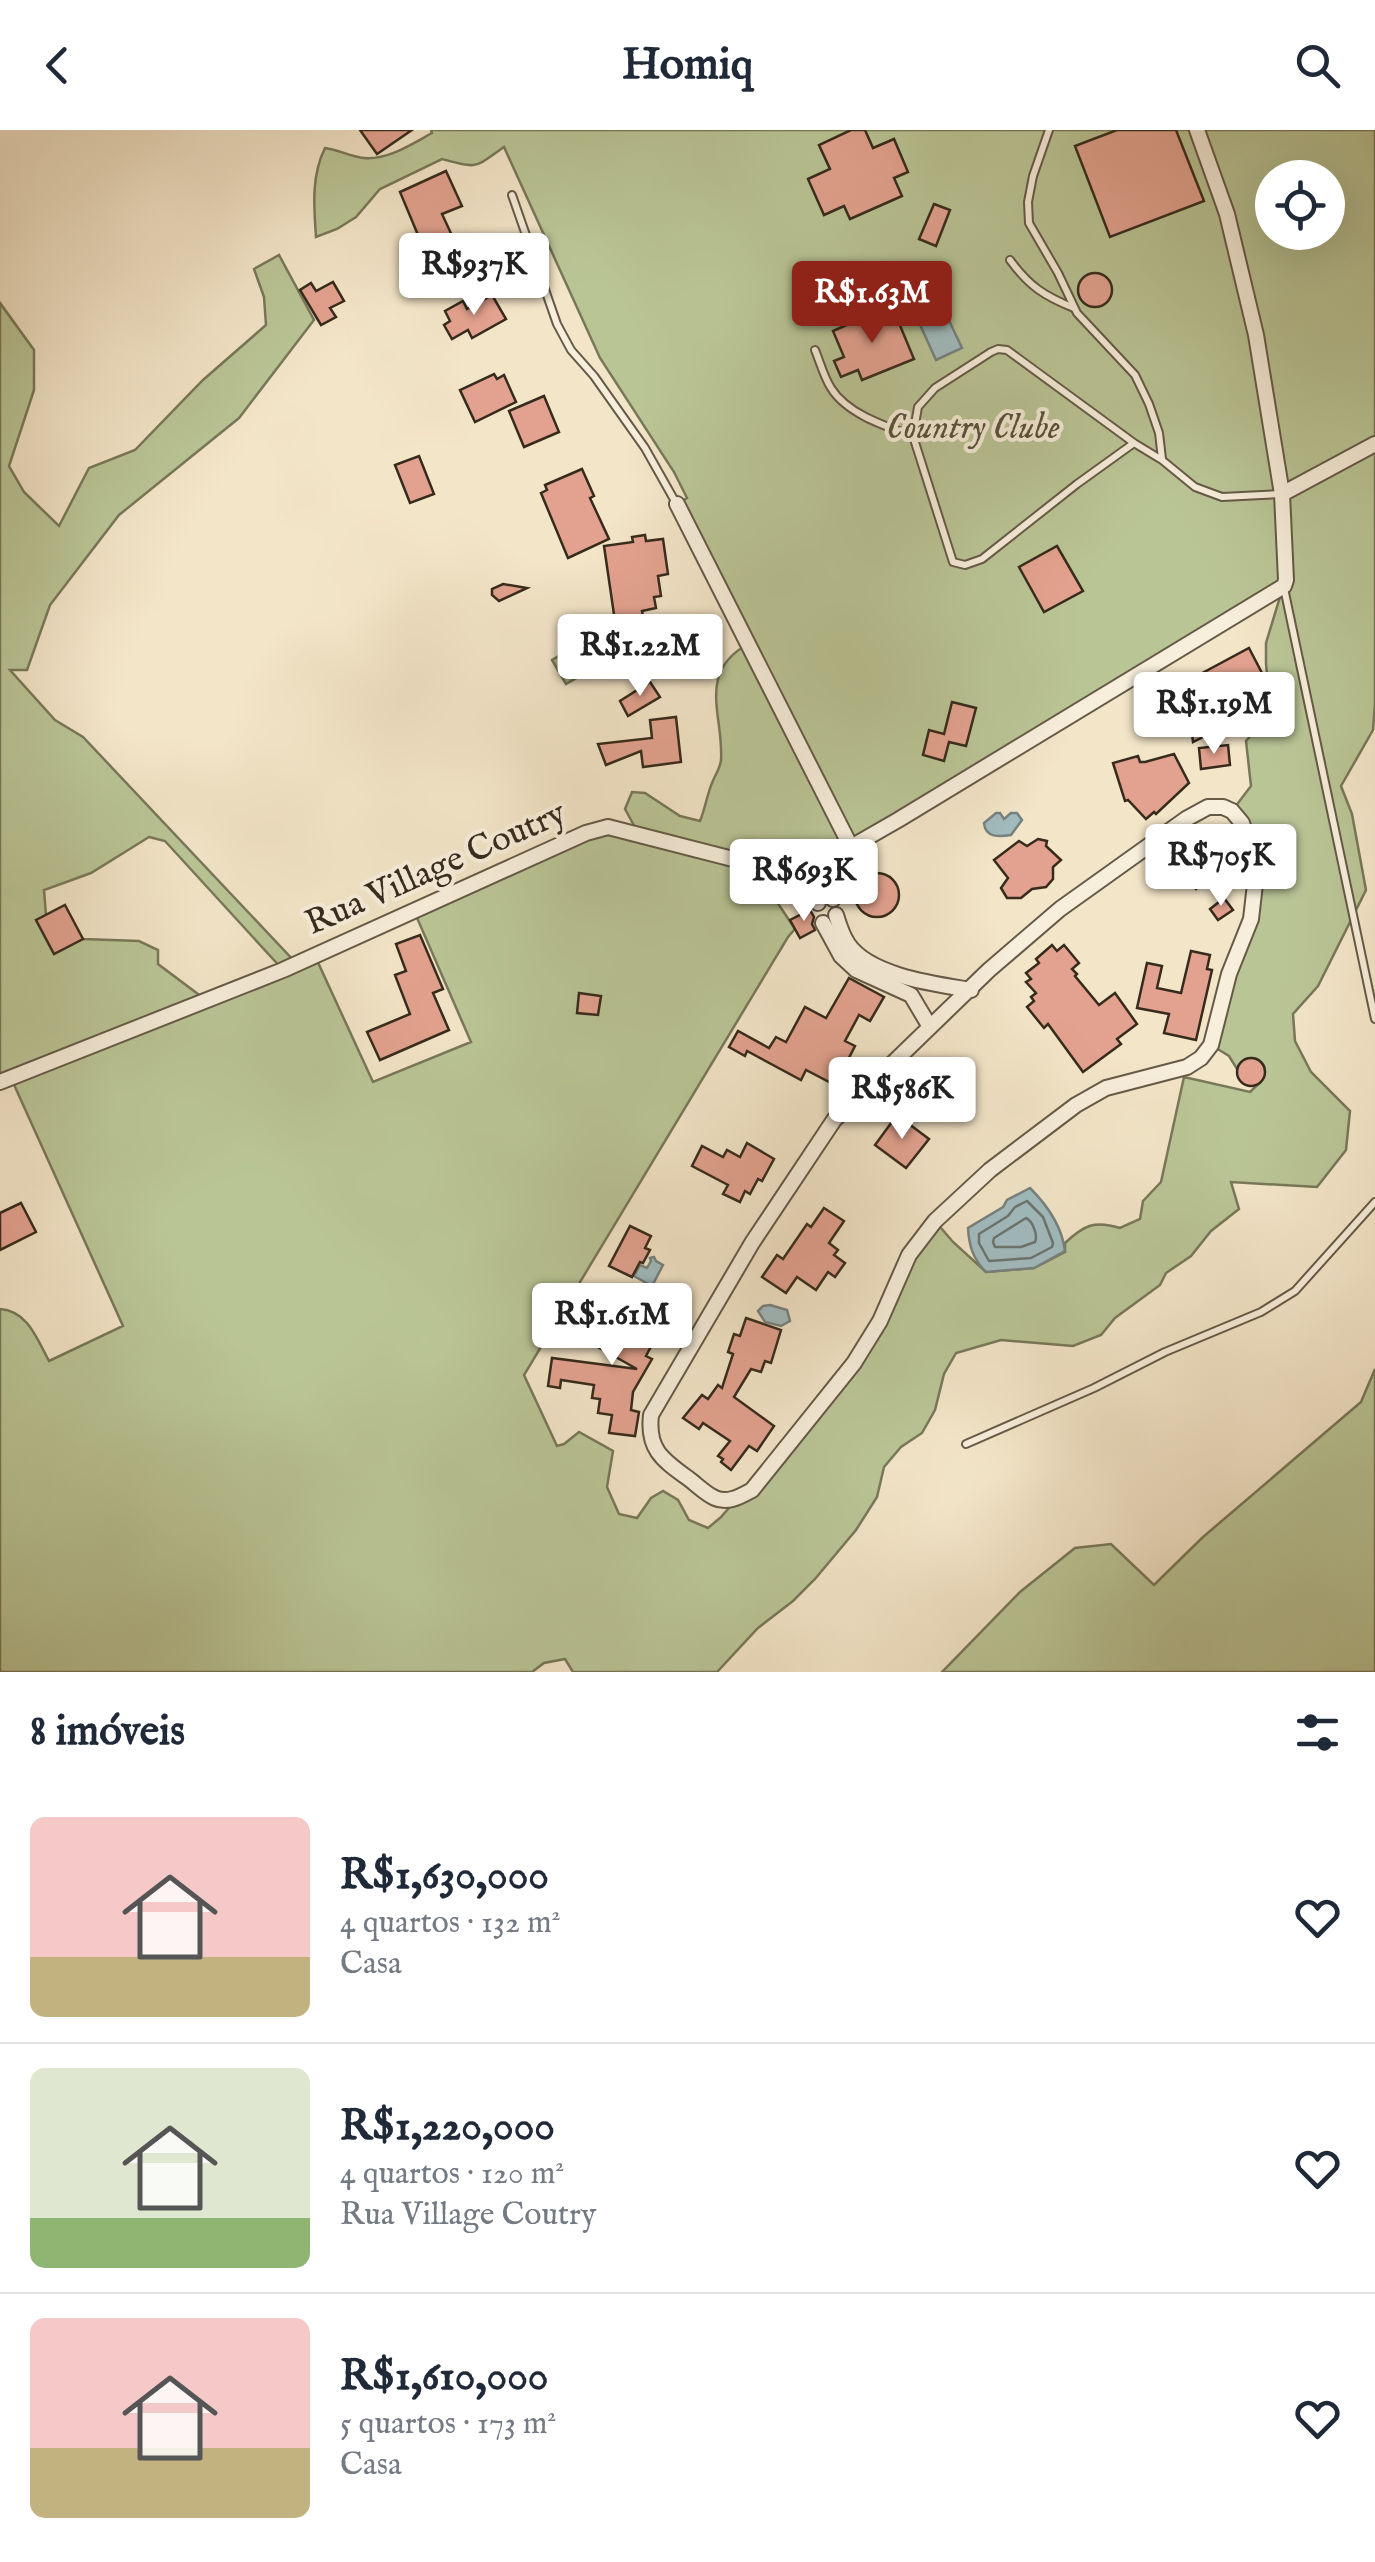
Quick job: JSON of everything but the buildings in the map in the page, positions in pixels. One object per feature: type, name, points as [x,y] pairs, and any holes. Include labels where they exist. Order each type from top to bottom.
[{"type":"street","points":[[1198,130],[1227,214],[1256,334],[1282,494],[1284,586]]},
{"type":"street","points":[[1282,494],[1375,444]]},
{"type":"street","points":[[677,504],[850,847],[830,869],[819,890],[825,901]]},
{"type":"street","name":"Rua Village Coutry","points":[[0,1082],[284,970],[586,833],[608,827],[772,869],[807,864],[850,847],[898,820],[1284,586]]},
{"type":"street","points":[[1208,806],[1224,807],[1242,823],[1255,884],[1252,919],[1229,974],[1212,1045],[1202,1058],[1186,1067],[1106,1088],[1076,1105],[990,1170],[926,1232],[854,1364],[752,1490],[735,1500],[716,1499],[662,1459],[649,1431],[651,1415],[752,1243],[834,1120],[930,1027],[1060,909],[1186,819],[1208,806]]},
{"type":"street","points":[[930,1027],[911,995],[856,970],[841,956],[829,919],[850,948],[882,968],[925,982],[971,990]]},
{"type":"lane","points":[[1050,130],[1033,176],[1029,223],[1075,308],[1134,376],[1159,433],[1162,460]]},
{"type":"lane","points":[[512,194],[557,324],[570,350],[594,376],[645,448],[677,504]]},
{"type":"lane","points":[[1010,260],[1047,298],[1075,308]]},
{"type":"lane","points":[[1134,443],[982,559],[965,565],[953,562],[913,436],[918,407],[935,388],[998,349],[1007,350],[1162,460],[1194,487],[1222,497],[1282,494]]},
{"type":"lane","points":[[815,350],[830,387],[843,403],[883,426],[913,436]]},
{"type":"lane","points":[[1284,586],[1375,1018]]},
{"type":"lane","points":[[966,1444],[1261,1312],[1295,1291],[1375,1202]]},
{"type":"green space","name":"Country Clube","points":[[431,130],[1375,130],[1375,703],[1373,730],[1341,786],[1352,814],[1366,890],[1318,986],[1293,1014],[1295,1041],[1311,1072],[1350,1111],[1346,1150],[1317,1187],[1231,1182],[1239,1209],[1211,1231],[1191,1256],[1166,1273],[1160,1285],[1115,1318],[1101,1335],[1073,1346],[1001,1340],[956,1353],[944,1374],[935,1410],[922,1433],[901,1447],[884,1467],[877,1497],[856,1530],[815,1579],[758,1628],[717,1672],[573,1672],[565,1659],[544,1663],[532,1672],[0,1672],[0,1309],[25,1321],[49,1361],[123,1326],[11,1078],[0,1082],[0,303],[34,350],[34,390],[9,466],[24,492],[59,526],[89,468],[135,450],[203,380],[266,325],[264,297],[254,269],[279,255],[314,320],[239,418],[119,515],[50,605],[27,670],[10,670],[55,720],[83,737],[297,964],[315,956],[373,1082],[471,1042],[414,911],[586,833],[637,831],[625,809],[632,792],[645,793],[680,816],[700,821],[720,763],[717,682],[722,668],[748,644],[677,504],[687,498],[600,358],[504,147],[476,165],[442,159],[380,189],[356,217],[316,237],[315,181],[325,148],[373,158],[432,133]],"holes":[[[1283,587],[1266,643],[1270,705],[1263,722],[1246,741],[1251,786],[1232,811],[1255,884],[1211,1045],[1229,1056],[1237,1069],[1248,1059],[1258,1060],[1264,1068],[1262,1080],[1250,1092],[1184,1077],[1161,1182],[1143,1201],[1140,1219],[1120,1228],[1104,1224],[1084,1228],[1065,1243],[1065,1252],[1034,1268],[986,1272],[935,1221],[854,1363],[721,1517],[708,1528],[689,1520],[678,1500],[663,1491],[651,1498],[637,1518],[619,1514],[607,1487],[613,1451],[579,1432],[557,1446],[524,1375],[795,929],[777,902],[787,868],[898,820]],[[149,837],[165,841],[283,970],[206,1000],[158,964],[158,950],[139,941],[83,939],[46,915],[44,890],[91,873]]]},
{"type":"green space","points":[[602,631],[616,655],[566,684],[552,660]]},
{"type":"green space","points":[[1375,1369],[1375,1672],[942,1672],[1020,1592],[1075,1548],[1111,1544],[1154,1585],[1203,1537],[1361,1402]]},
{"type":"water","points":[[938,297],[962,348],[936,360],[913,309]]},
{"type":"water","points":[[996,813],[1004,819],[1017,813],[1022,820],[1011,835],[994,835],[984,823]]},
{"type":"water","points":[[1030,1188],[1053,1217],[1065,1251],[1034,1268],[986,1272],[972,1252],[968,1228]]},
{"type":"water","points":[[654,1257],[663,1265],[652,1286],[634,1276],[640,1265],[647,1268]]},
{"type":"water","points":[[770,1305],[787,1310],[790,1321],[781,1326],[765,1322],[758,1311]]}]
